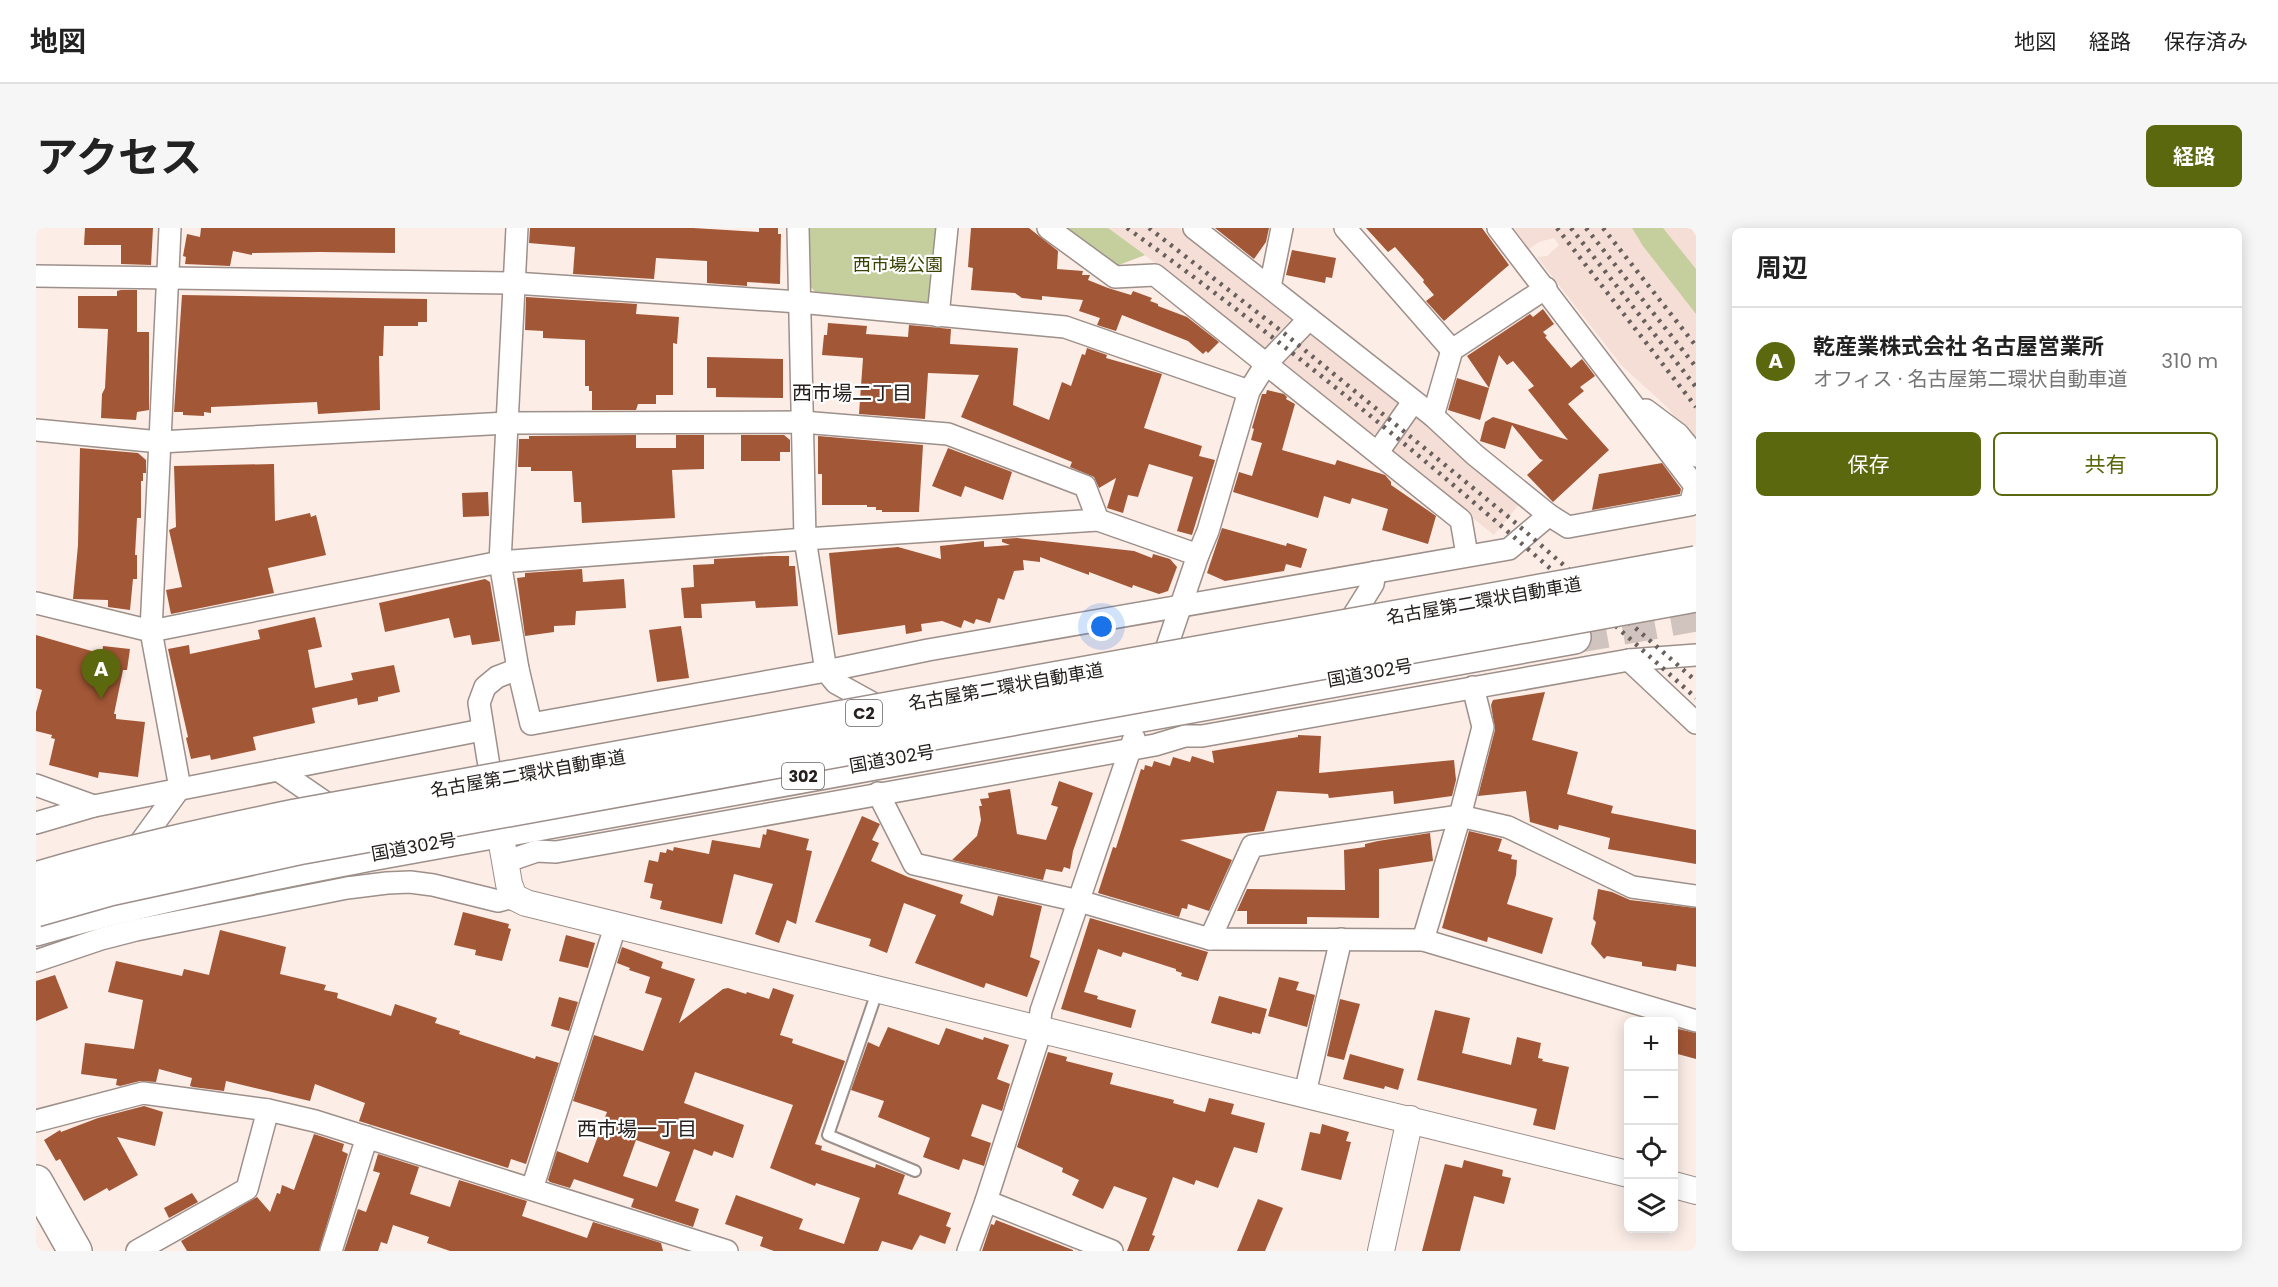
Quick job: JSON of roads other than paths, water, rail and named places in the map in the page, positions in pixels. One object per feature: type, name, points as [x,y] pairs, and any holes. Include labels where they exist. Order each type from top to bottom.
[{"type":"main road","name":"名古屋第二環状自動車道","points":[[36,879],[188,838],[296,816],[1696,563]]},
{"type":"main road","name":"名古屋第二環状自動車道","points":[[36,910],[110,889],[303,847],[1696,595]]},
{"type":"main road","name":"国道302号","points":[[36,929],[88,914],[211,885],[381,852],[502,847],[680,799],[1143,713],[1574,637]]},
{"type":"main road","points":[[36,1182],[75,1251]]},
{"type":"street","points":[[88,914],[180,788],[151,631],[170,228]]},
{"type":"street","points":[[517,228],[500,562],[518,669],[531,724],[826,671],[928,650],[1509,549],[1549,515]]},
{"type":"street","points":[[798,228],[805,539],[826,671],[836,683],[958,747],[933,784]]},
{"type":"street","points":[[938,316],[946,228]]},
{"type":"street","points":[[1048,228],[1115,277],[1155,275],[1461,520],[1467,555]]},
{"type":"street","points":[[1194,228],[1433,416],[1475,455],[1549,515],[1568,527],[1690,505],[1695,486],[1498,228]]},
{"type":"street","points":[[1270,287],[1282,228]]},
{"type":"street","points":[[1345,228],[1452,350]]},
{"type":"street","points":[[36,276],[514,283],[799,302],[1065,327],[1249,392]]},
{"type":"street","points":[[1433,416],[1452,350],[1546,288]]},
{"type":"street","points":[[968,1251],[1037,1043],[1041,1011],[1130,749],[1208,531],[1249,392],[1266,364],[1309,319]]},
{"type":"street","points":[[1624,393],[1678,434],[1696,456]]},
{"type":"street","points":[[1378,452],[1413,402]]},
{"type":"street","points":[[36,430],[160,442],[507,423],[802,422],[948,434],[1085,486],[1098,520]]},
{"type":"street","points":[[36,603],[151,631],[500,562],[1098,520],[1198,555]]},
{"type":"street","points":[[1311,683],[1372,584],[1375,572]]},
{"type":"street","points":[[1516,680],[1532,645]]},
{"type":"street","points":[[502,847],[556,852],[1130,749],[1185,736],[1202,736],[1629,660],[1696,654]]},
{"type":"street","points":[[1629,660],[1696,723]]},
{"type":"street","points":[[514,897],[509,885],[478,703],[485,687],[497,677],[518,669]]},
{"type":"street","points":[[1359,674],[1422,696]]},
{"type":"street","points":[[1423,940],[1460,816],[1483,727],[1473,687]]},
{"type":"street","points":[[36,823],[93,806],[482,730]]},
{"type":"street","points":[[278,770],[381,852],[347,888]]},
{"type":"street","points":[[36,785],[93,806]]},
{"type":"street","points":[[878,793],[914,864],[1079,901],[1210,939],[1423,940],[1696,1021]]},
{"type":"street","points":[[680,799],[720,822]]},
{"type":"street","points":[[1210,939],[1252,846],[1460,816],[1508,827],[1632,887],[1696,896]]},
{"type":"street","points":[[36,961],[101,939],[347,888],[410,882],[433,885],[498,901],[514,897],[526,903],[1624,1173]]},
{"type":"street","points":[[141,901],[176,922]]},
{"type":"street","points":[[532,1189],[616,924]]},
{"type":"street","points":[[1305,1093],[1341,939]]},
{"type":"street","points":[[36,1121],[143,1093],[268,1110],[315,1120],[532,1189],[677,1243],[727,1251]]},
{"type":"street","points":[[137,1251],[247,1189],[268,1110]]},
{"type":"street","points":[[1381,1251],[1410,1119]]},
{"type":"street","points":[[331,1251],[367,1137]]},
{"type":"street","points":[[1678,1186],[1696,1191]]},
{"type":"street","points":[[986,1201],[1112,1251]]},
{"type":"lane","points":[[879,989],[828,1135],[915,1171]]},
{"type":"tunnel","points":[[1574,637],[1696,615]]},
{"type":"railway","points":[[1127,228],[1275,339],[1347,397],[1489,515],[1696,698]]},
{"type":"railway","points":[[1149,228],[1285,334],[1511,519],[1696,681]]},
{"type":"railway","points":[[1557,228],[1696,407]]},
{"type":"railway","points":[[1571,228],[1696,387]]},
{"type":"railway","points":[[1586,228],[1696,367]]},
{"type":"railway","points":[[1603,228],[1696,346]]},
{"type":"place","name":"乾産業株式会社 名古屋営業所","points":[[101,699]]},
{"type":"district","name":"西市場二丁目","points":[[852,393]]},
{"type":"district","name":"西市場一丁目","points":[[637,1129]]},
{"type":"park label","name":"西市場公園","points":[[898,265]]}]
